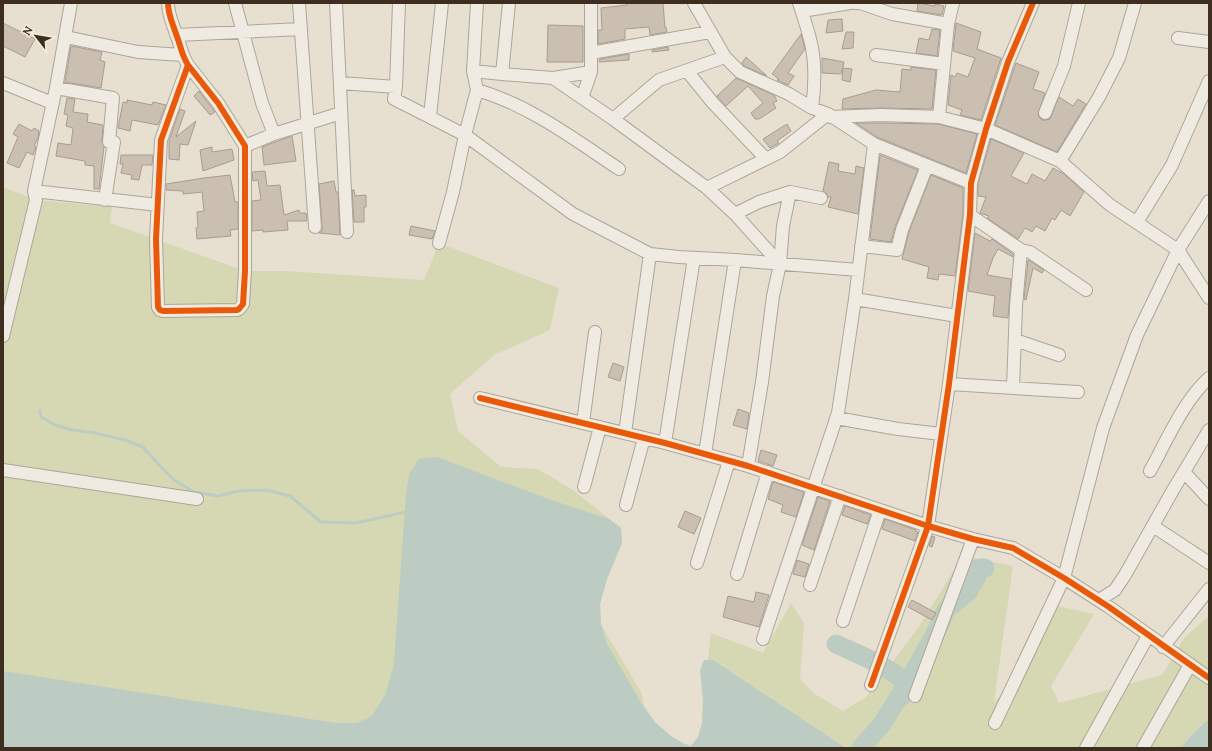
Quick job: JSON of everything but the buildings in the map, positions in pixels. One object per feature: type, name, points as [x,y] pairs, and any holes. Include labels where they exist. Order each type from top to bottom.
[{"type":"street","points":[[3,336],[36,200],[34,191],[56,88],[71,3]]},
{"type":"street","points":[[168,3],[171,21],[185,60],[218,103],[245,146],[245,271],[242,304],[239,309],[163,311],[159,308],[156,239],[161,140],[185,60]]},
{"type":"street","points":[[235,3],[262,103],[274,134]]},
{"type":"street","points":[[300,3],[315,227]]},
{"type":"street","points":[[336,3],[347,232]]},
{"type":"street","points":[[399,3],[396,87],[394,99],[465,134],[573,214],[650,254],[858,270]]},
{"type":"street","points":[[430,116],[442,3]]},
{"type":"street","points":[[439,243],[453,192],[465,134],[477,90],[474,71],[477,3]]},
{"type":"street","points":[[502,74],[509,3]]},
{"type":"street","points":[[582,98],[591,72],[591,3]]},
{"type":"street","points":[[694,3],[725,57],[740,72],[789,94],[812,108],[830,116],[874,144],[971,183]]},
{"type":"street","points":[[812,108],[814,76],[811,40],[800,7],[850,3]]},
{"type":"street","points":[[854,3],[869,5],[882,12],[892,9],[948,24]]},
{"type":"street","points":[[939,117],[948,24],[953,3]]},
{"type":"street","points":[[871,685],[928,526],[949,384],[970,215],[971,183],[986,129],[1008,62],[1033,3]]},
{"type":"street","points":[[1045,113],[1064,66],[1079,3]]},
{"type":"street","points":[[1060,160],[1099,97],[1119,58],[1135,3]]},
{"type":"street","points":[[177,35],[301,29]]},
{"type":"street","points":[[591,52],[710,32]]},
{"type":"street","points":[[66,37],[185,60]]},
{"type":"street","points":[[1178,38],[1209,42]]},
{"type":"street","points":[[876,55],[944,64]]},
{"type":"street","points":[[613,119],[660,80],[725,57]]},
{"type":"street","points":[[474,71],[553,78],[591,72]]},
{"type":"street","points":[[687,71],[713,103],[766,159]]},
{"type":"street","points":[[553,78],[613,119],[707,188],[736,214],[780,264]]},
{"type":"street","points":[[1136,222],[1172,165],[1209,81]]},
{"type":"street","points":[[3,83],[52,103]]},
{"type":"street","points":[[340,83],[396,87]]},
{"type":"street","points":[[56,88],[113,98],[109,142],[114,142],[105,200]]},
{"type":"street","points":[[477,90],[494,95],[553,124],[618,168]]},
{"type":"street","points":[[245,146],[274,134],[341,113]]},
{"type":"street","points":[[707,188],[780,152],[830,116],[881,114],[939,117],[986,129],[1060,160],[1110,205],[1178,250],[1209,298]]},
{"type":"street","points":[[763,639],[838,413],[874,144]]},
{"type":"street","points":[[861,246],[897,250],[902,230],[926,166]]},
{"type":"street","points":[[34,191],[158,205]]},
{"type":"street","points":[[736,214],[759,202],[790,192],[821,198]]},
{"type":"street","points":[[748,466],[762,382],[773,296],[780,264],[783,226],[790,192]]},
{"type":"street","points":[[995,723],[1064,578],[1104,428],[1137,335],[1178,250],[1209,201]]},
{"type":"street","points":[[970,215],[1021,250],[1030,252],[1086,290]]},
{"type":"street","points":[[1013,388],[1014,340],[1021,250]]},
{"type":"street","points":[[625,433],[650,254]]},
{"type":"street","points":[[665,443],[694,258]]},
{"type":"street","points":[[705,454],[735,260]]},
{"type":"street","points":[[854,299],[957,316]]},
{"type":"street","points":[[583,423],[595,332]]},
{"type":"street","points":[[1014,340],[1059,355]]},
{"type":"street","points":[[1150,471],[1181,415],[1200,386],[1209,378]]},
{"type":"street","points":[[949,384],[1078,392]]},
{"type":"street","points":[[480,398],[665,443],[748,466],[928,526],[973,539],[1013,548],[1099,600],[1163,647],[1190,665],[1207,673]]},
{"type":"street","points":[[836,418],[892,428],[941,434]]},
{"type":"street","points":[[584,487],[600,427]]},
{"type":"street","points":[[1099,600],[1115,590],[1125,576],[1209,430]]},
{"type":"street","points":[[626,505],[644,438]]},
{"type":"street","points":[[697,564],[730,461]]},
{"type":"street","points":[[3,470],[197,498]]},
{"type":"street","points":[[738,574],[768,472]]},
{"type":"street","points":[[1184,472],[1209,499]]},
{"type":"street","points":[[810,584],[840,496]]},
{"type":"street","points":[[843,621],[880,510]]},
{"type":"street","points":[[1153,526],[1209,563]]},
{"type":"street","points":[[915,696],[973,539]]},
{"type":"street","points":[[1163,647],[1209,589]]},
{"type":"street","points":[[1086,748],[1148,636]]},
{"type":"street","points":[[1143,748],[1190,665]]},
{"type":"green space","points":[[3,187],[36,200],[112,207],[110,223],[245,271],[286,271],[424,280],[439,243],[559,288],[550,330],[494,355],[450,394],[458,431],[501,467],[538,469],[573,490],[621,528],[622,543],[607,579],[600,604],[601,624],[642,694],[651,748],[3,748]]},
{"type":"green space","points":[[963,556],[1013,566],[994,702],[1022,676],[1049,604],[1094,614],[1051,686],[1059,703],[1162,675],[1184,638],[1209,616],[1209,748],[692,748],[691,746],[698,737],[702,723],[711,633],[763,653],[791,603],[804,623],[800,679],[815,694],[843,711],[866,697],[918,628]]},
{"type":"shaded area","points":[[437,457],[557,502],[609,519],[621,528],[622,543],[607,579],[600,604],[601,624],[607,644],[640,701],[655,722],[671,736],[691,746],[698,737],[702,723],[703,701],[700,670],[704,660],[713,660],[846,748],[3,748],[3,671],[336,723],[357,723],[372,716],[386,693],[394,663],[406,495],[409,475],[419,459]]},
{"type":"shaded area","points":[[1206,721],[1209,721],[1209,748],[1181,748],[1191,736]]},
{"type":"waterway","points":[[40,411],[41,417],[55,425],[72,430],[95,433],[125,440],[143,447],[174,480],[194,492],[218,496],[238,491],[266,490],[290,496],[321,522],[356,523],[408,512]]},
{"type":"waterway","points":[[861,748],[882,724],[897,700],[937,630],[946,610],[968,592],[980,568],[985,568]]},
{"type":"waterway","points":[[836,644],[871,660],[897,675],[904,682],[905,686],[901,697]]},
{"type":"cycle path","points":[[168,3],[169,12],[182,54],[188,65],[161,140],[156,239],[158,307],[163,311],[237,310],[243,304],[245,271],[245,146],[218,103],[188,65]]},
{"type":"cycle path","points":[[871,685],[928,526],[949,384],[970,215],[971,183],[986,129],[1008,62],[1033,3]]},
{"type":"cycle path","points":[[480,398],[665,443],[748,466],[928,526],[973,539],[1013,548],[1109,607],[1209,678]]}]
